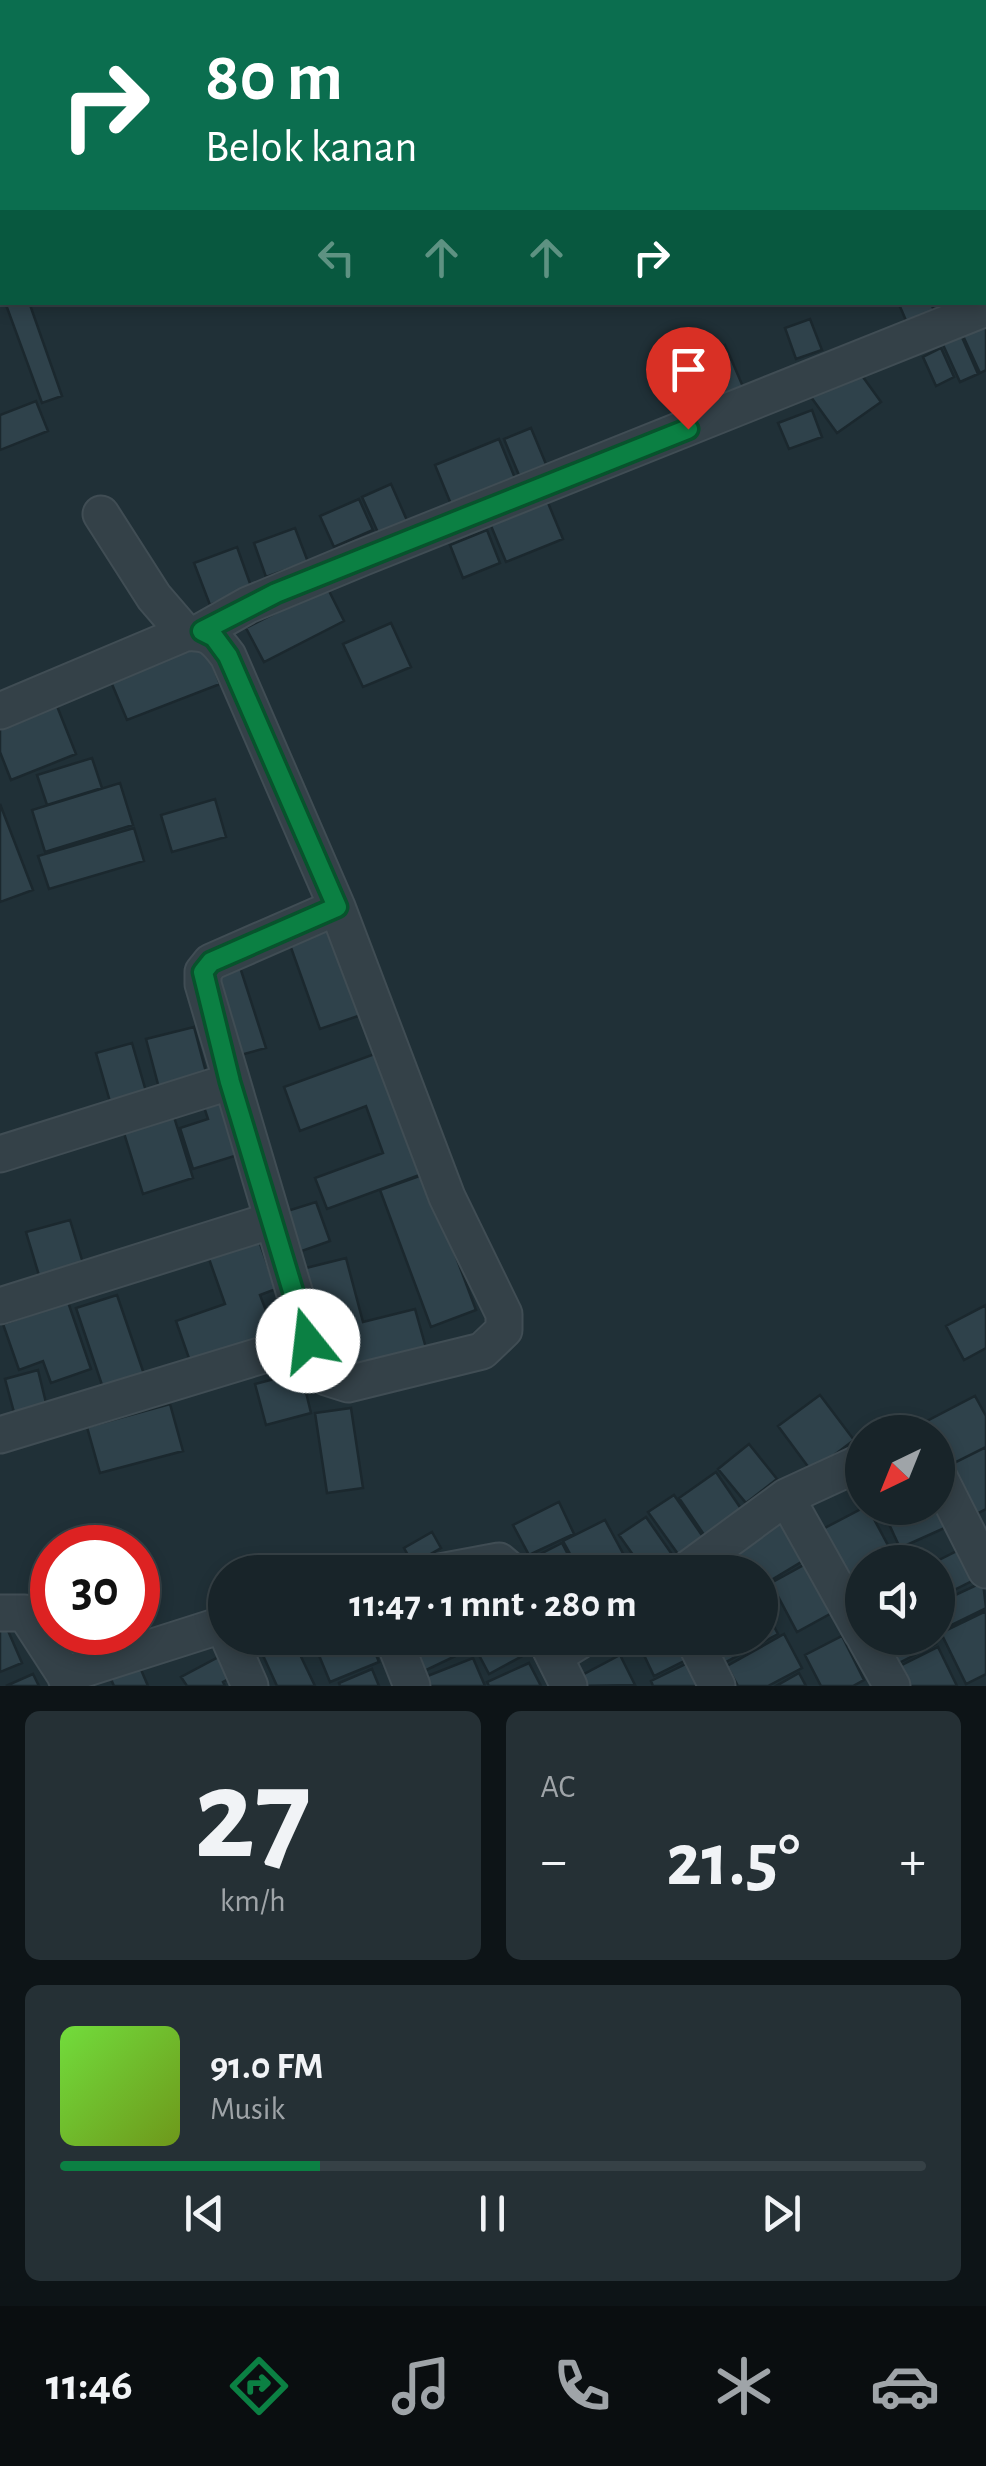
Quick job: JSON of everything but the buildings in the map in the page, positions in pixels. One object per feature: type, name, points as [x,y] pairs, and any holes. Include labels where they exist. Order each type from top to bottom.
[{"type":"street","points":[[0,711],[362,558],[986,308]]},
{"type":"street","points":[[101,514],[154,597],[194,632],[214,637],[228,656],[337,907],[447,1197],[504,1314],[504,1330],[482,1351],[348,1384],[326,1377],[316,1365],[230,1082],[203,972],[211,962],[337,907]]},
{"type":"street","points":[[0,1154],[230,1082]]},
{"type":"street","points":[[0,1306],[273,1220]]},
{"type":"street","points":[[0,1436],[308,1341]]},
{"type":"street","points":[[707,1555],[786,1497],[845,1470]]},
{"type":"street","points":[[786,1497],[845,1601]]},
{"type":"street","points":[[955,1509],[986,1570]]},
{"type":"street","points":[[0,1613],[25,1613],[67,1681],[208,1635]]},
{"type":"street","points":[[236,1655],[250,1686]]},
{"type":"street","points":[[400,1655],[412,1686]]},
{"type":"street","points":[[702,1655],[718,1686]]},
{"type":"street","points":[[875,1655],[892,1686]]},
{"type":"route","points":[[308,1341],[230,1082],[203,972],[211,962],[337,907],[228,656],[214,637],[202,631],[276,593],[688,429]]}]
